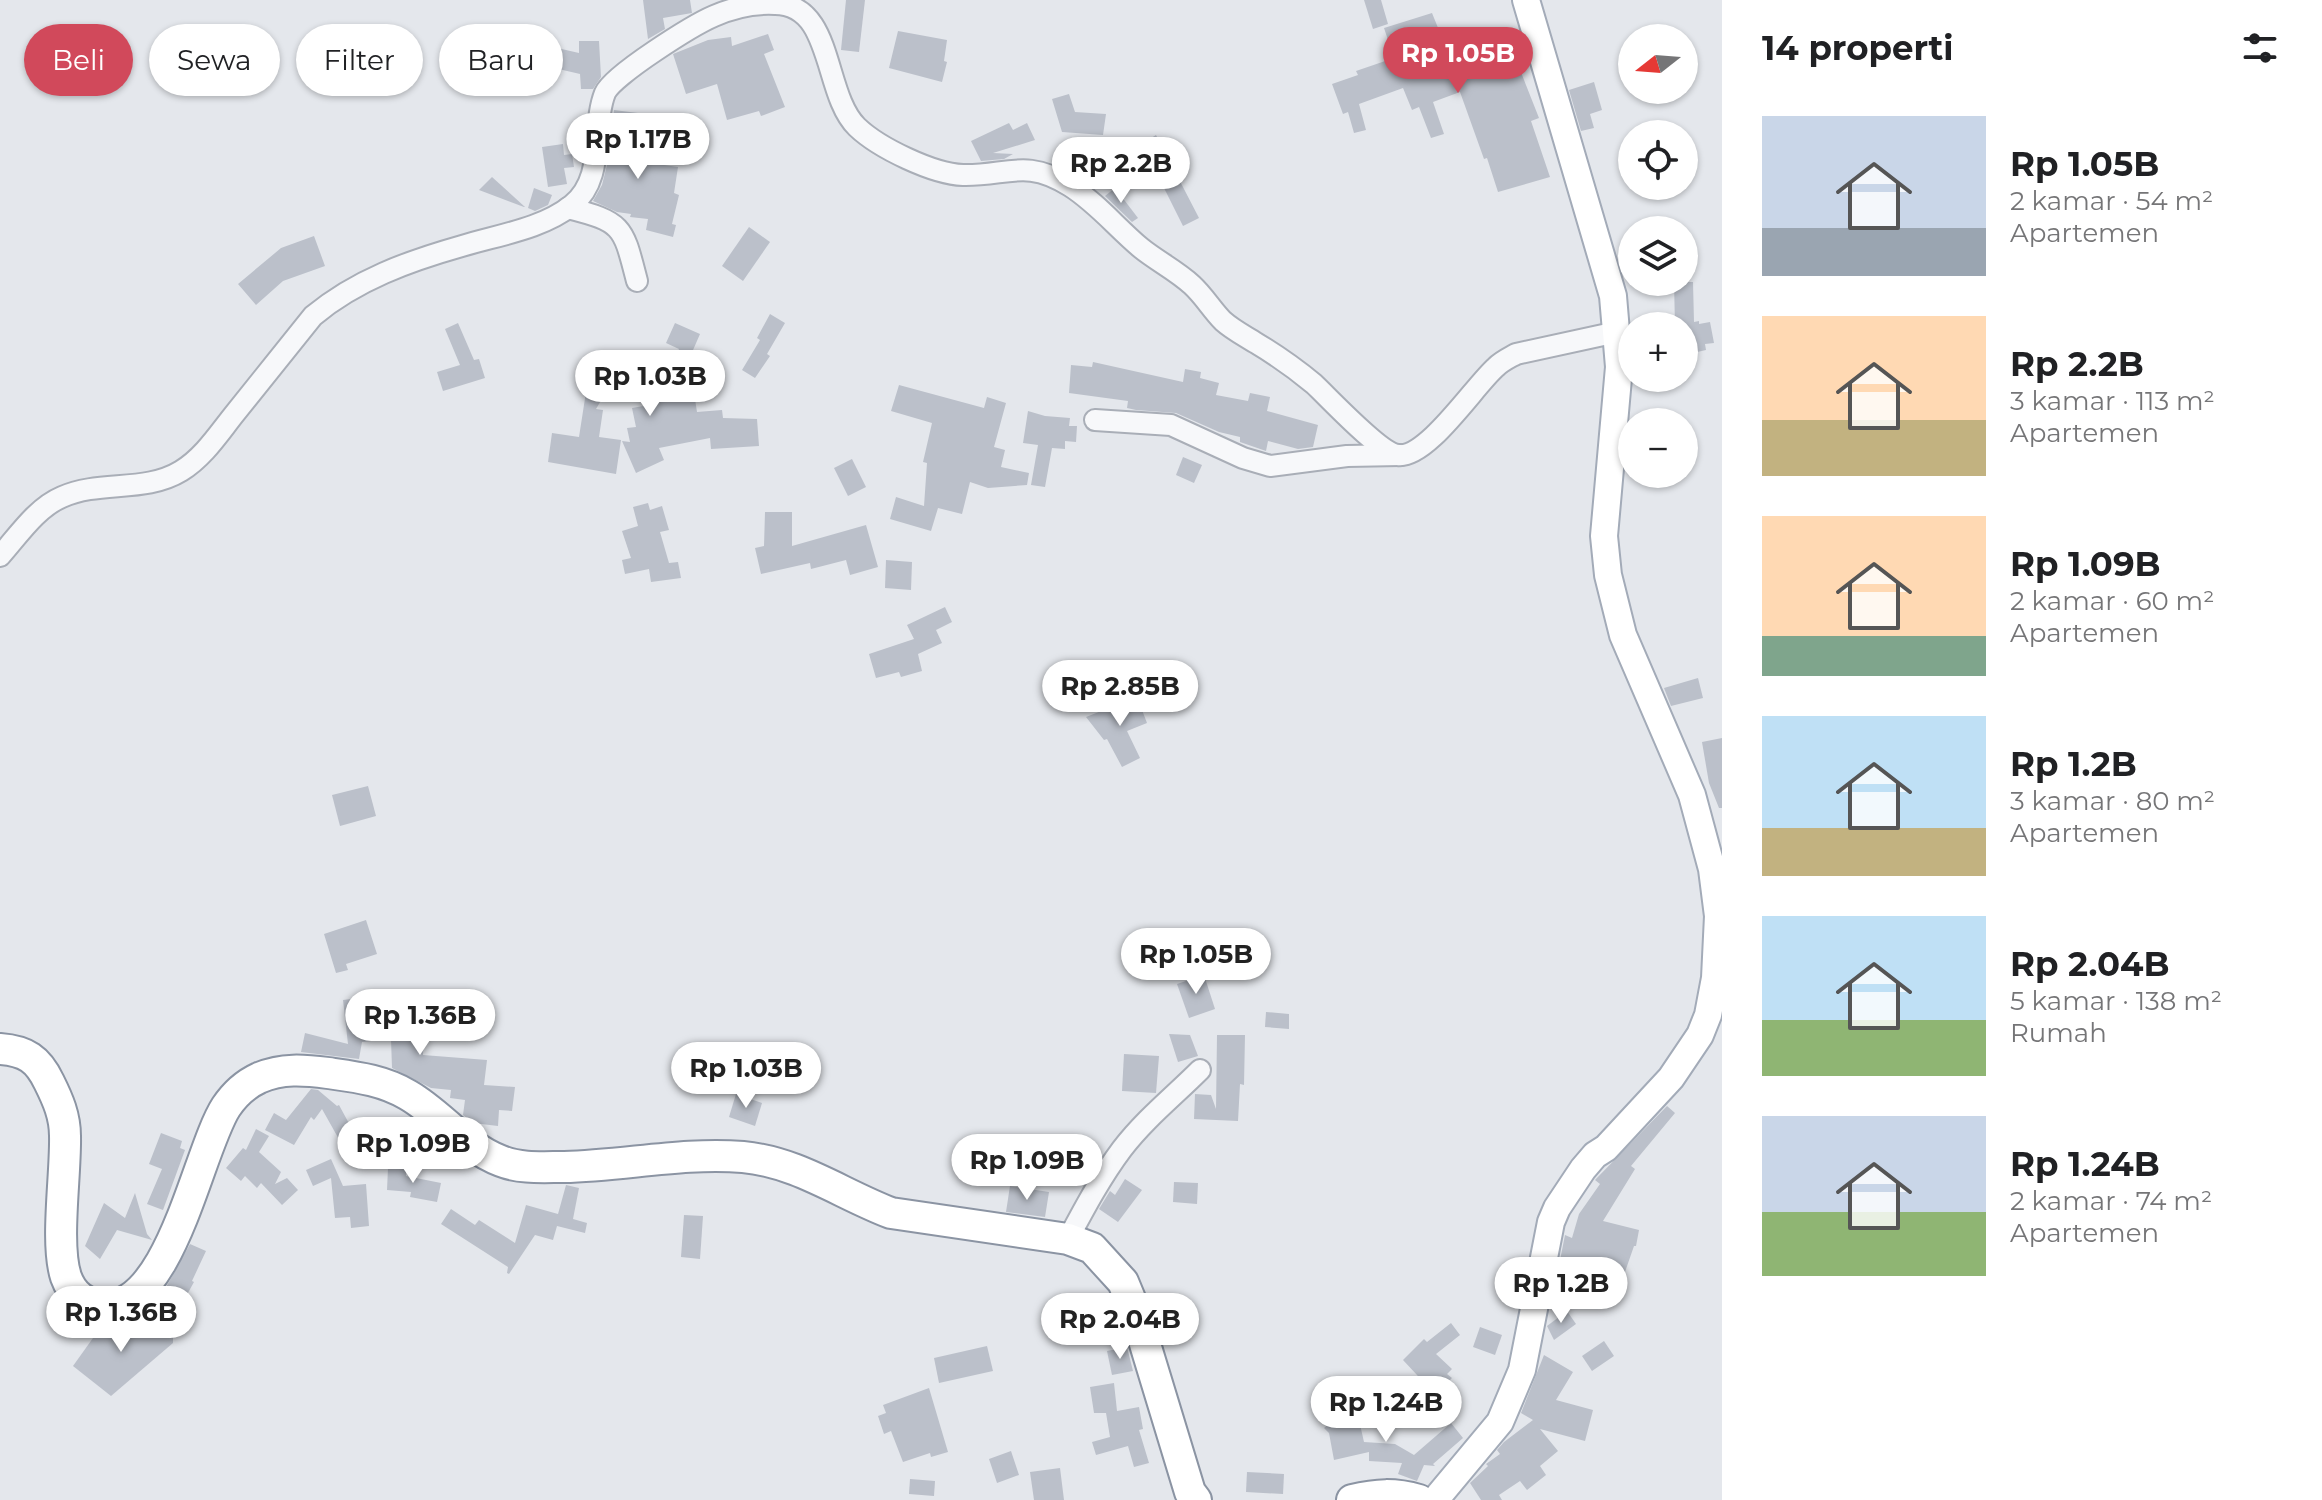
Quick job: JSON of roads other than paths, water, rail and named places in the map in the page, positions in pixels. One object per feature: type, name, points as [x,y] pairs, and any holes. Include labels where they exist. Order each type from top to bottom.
[{"type":"highway","points":[[0,1049],[24,1053],[41,1064],[63,1112],[62,1248],[66,1276],[75,1293],[85,1301],[105,1306],[119,1303],[137,1292],[152,1276],[181,1225],[213,1132],[226,1106],[240,1091],[258,1079],[296,1069],[382,1082],[409,1095],[476,1149],[502,1162],[527,1168],[580,1167],[677,1158],[754,1159],[798,1170],[891,1213],[1068,1239],[1092,1248],[1123,1282],[1135,1311],[1190,1492],[1196,1500]]},
{"type":"highway","points":[[1352,1500],[1378,1493],[1419,1500]]},
{"type":"main road","points":[[1435,1500],[1500,1422],[1516,1387],[1522,1370],[1546,1242],[1557,1208],[1595,1155],[1606,1148],[1679,1068],[1715,1017],[1718,916],[1712,869],[1692,795],[1623,635],[1608,575],[1604,536],[1619,367],[1613,296],[1526,0]]},
{"type":"street","points":[[0,556],[47,505],[62,497],[78,491],[141,485],[163,479],[197,459],[313,316],[329,303],[394,268],[502,235],[568,208],[584,191],[591,176],[603,100],[615,79],[714,16],[764,4],[785,5],[806,14],[817,33],[842,106],[848,117],[868,136],[931,170],[968,175],[1013,168],[1031,169],[1070,186],[1138,246],[1189,282],[1227,325],[1298,371],[1361,429],[1392,454],[1400,455]]},
{"type":"street","points":[[568,208],[603,218],[619,228],[629,248],[637,281]]},
{"type":"street","points":[[1095,420],[1171,425],[1243,458],[1270,466],[1347,456],[1400,455],[1420,446],[1440,429],[1504,361],[1516,354],[1617,332]]},
{"type":"street","points":[[1068,1239],[1089,1199],[1124,1147],[1165,1101],[1200,1070]]}]
